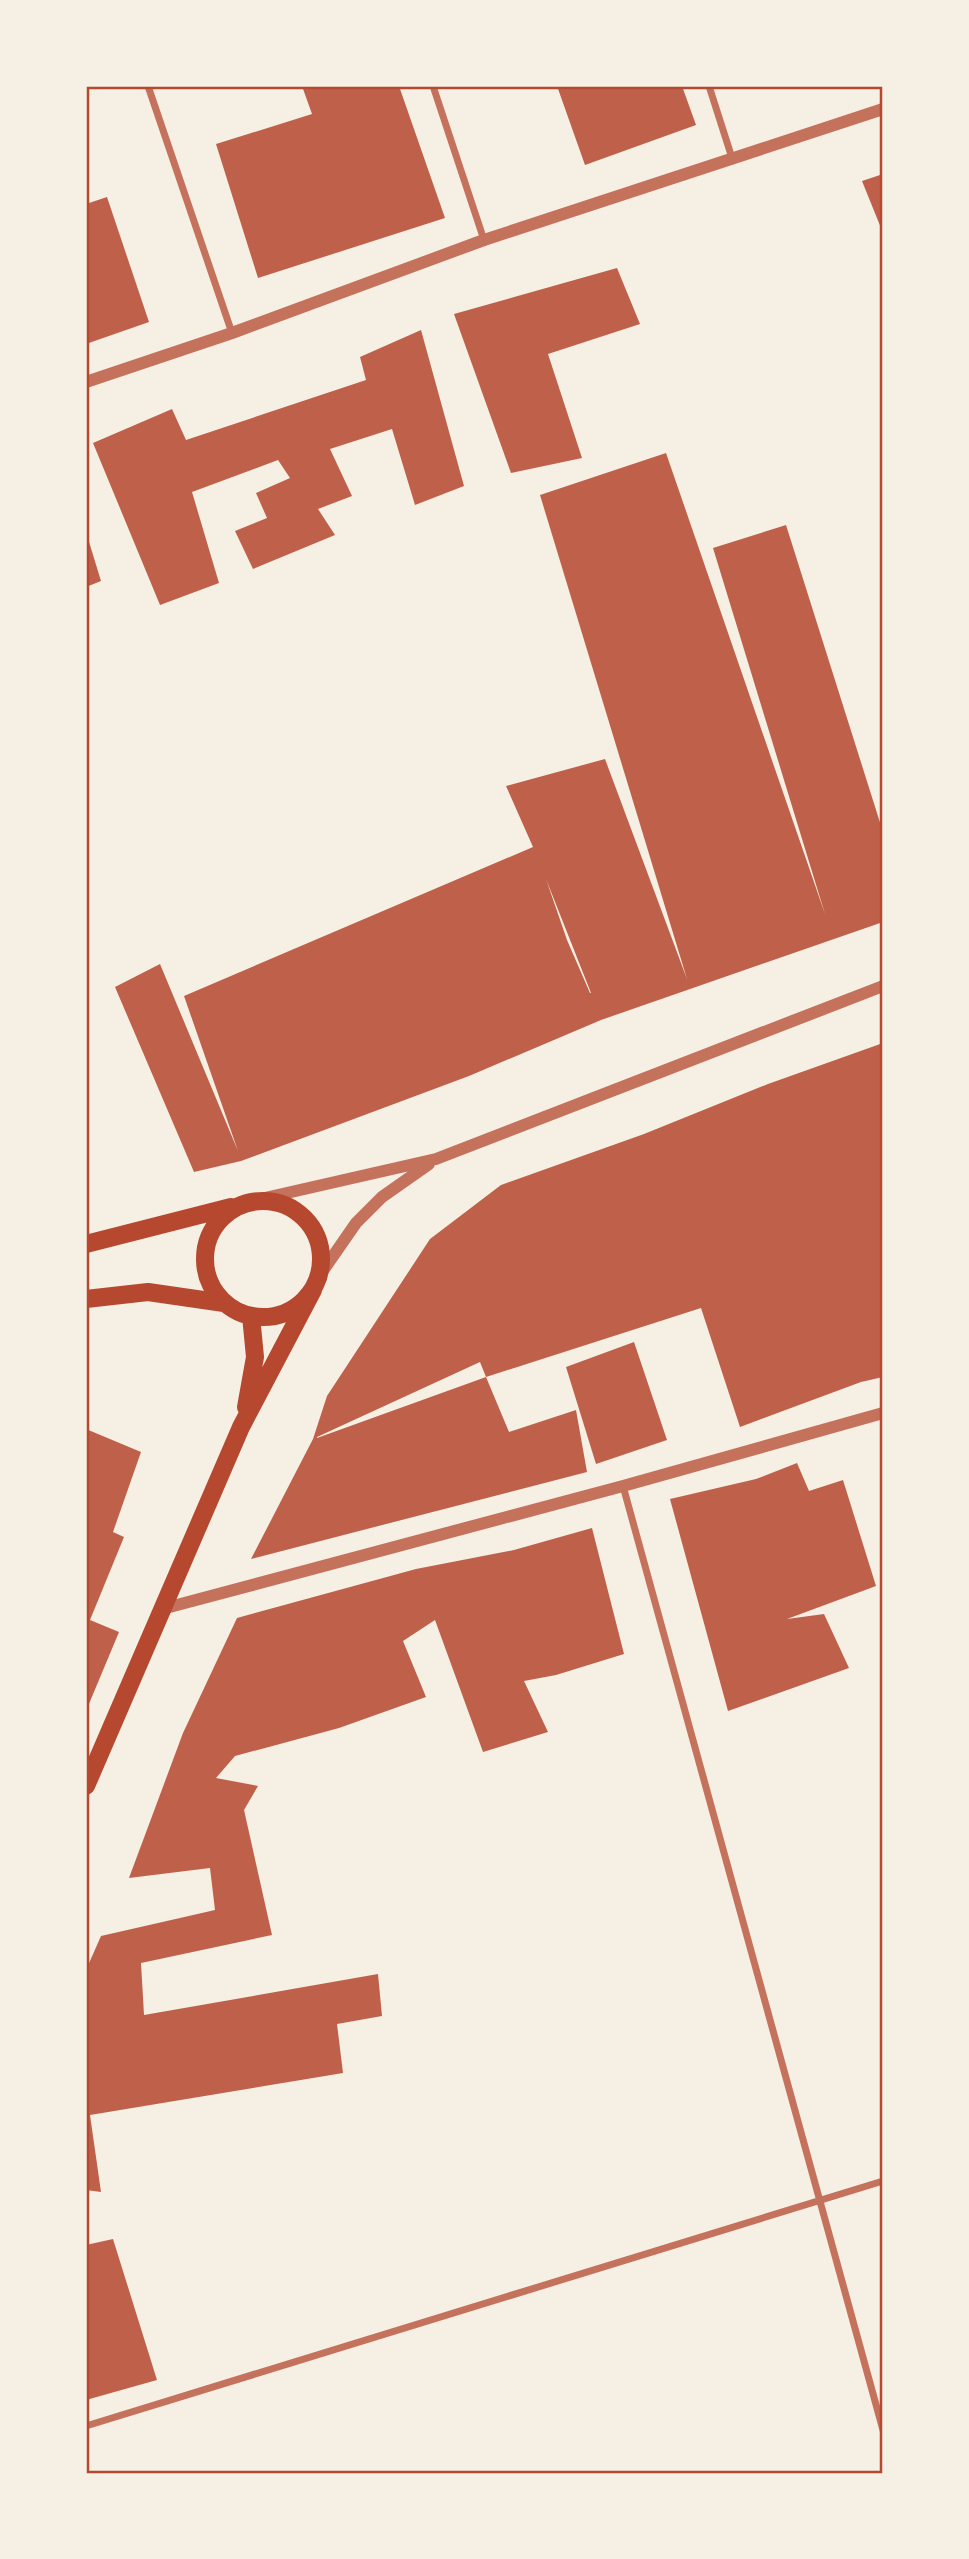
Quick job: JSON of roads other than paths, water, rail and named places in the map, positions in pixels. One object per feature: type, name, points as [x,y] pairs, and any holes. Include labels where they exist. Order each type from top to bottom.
[{"type":"main road","points":[[86,1244],[256,1200],[275,1201],[293,1208],[308,1220],[318,1236],[323,1255],[316,1282],[242,1427],[86,1786]]},
{"type":"main road","points":[[237,1206],[222,1217],[211,1232],[205,1250],[205,1270],[212,1288],[224,1303],[241,1314],[261,1318],[280,1315],[297,1307],[316,1282]]},
{"type":"main road","points":[[86,1299],[148,1292],[224,1303]]},
{"type":"main road","points":[[242,1427],[255,1357],[251,1316]]},
{"type":"street","points":[[148,86],[232,333]]},
{"type":"street","points":[[433,86],[484,240]]},
{"type":"street","points":[[709,86],[732,158]]},
{"type":"street","points":[[86,382],[232,333],[484,240],[883,109]]},
{"type":"street","points":[[256,1200],[436,1159],[883,986]]},
{"type":"street","points":[[316,1282],[356,1223],[382,1197],[436,1159]]},
{"type":"street","points":[[162,1609],[623,1486],[883,1413]]},
{"type":"street","points":[[623,1486],[883,2430]]},
{"type":"street","points":[[86,2426],[883,2180]]}]
